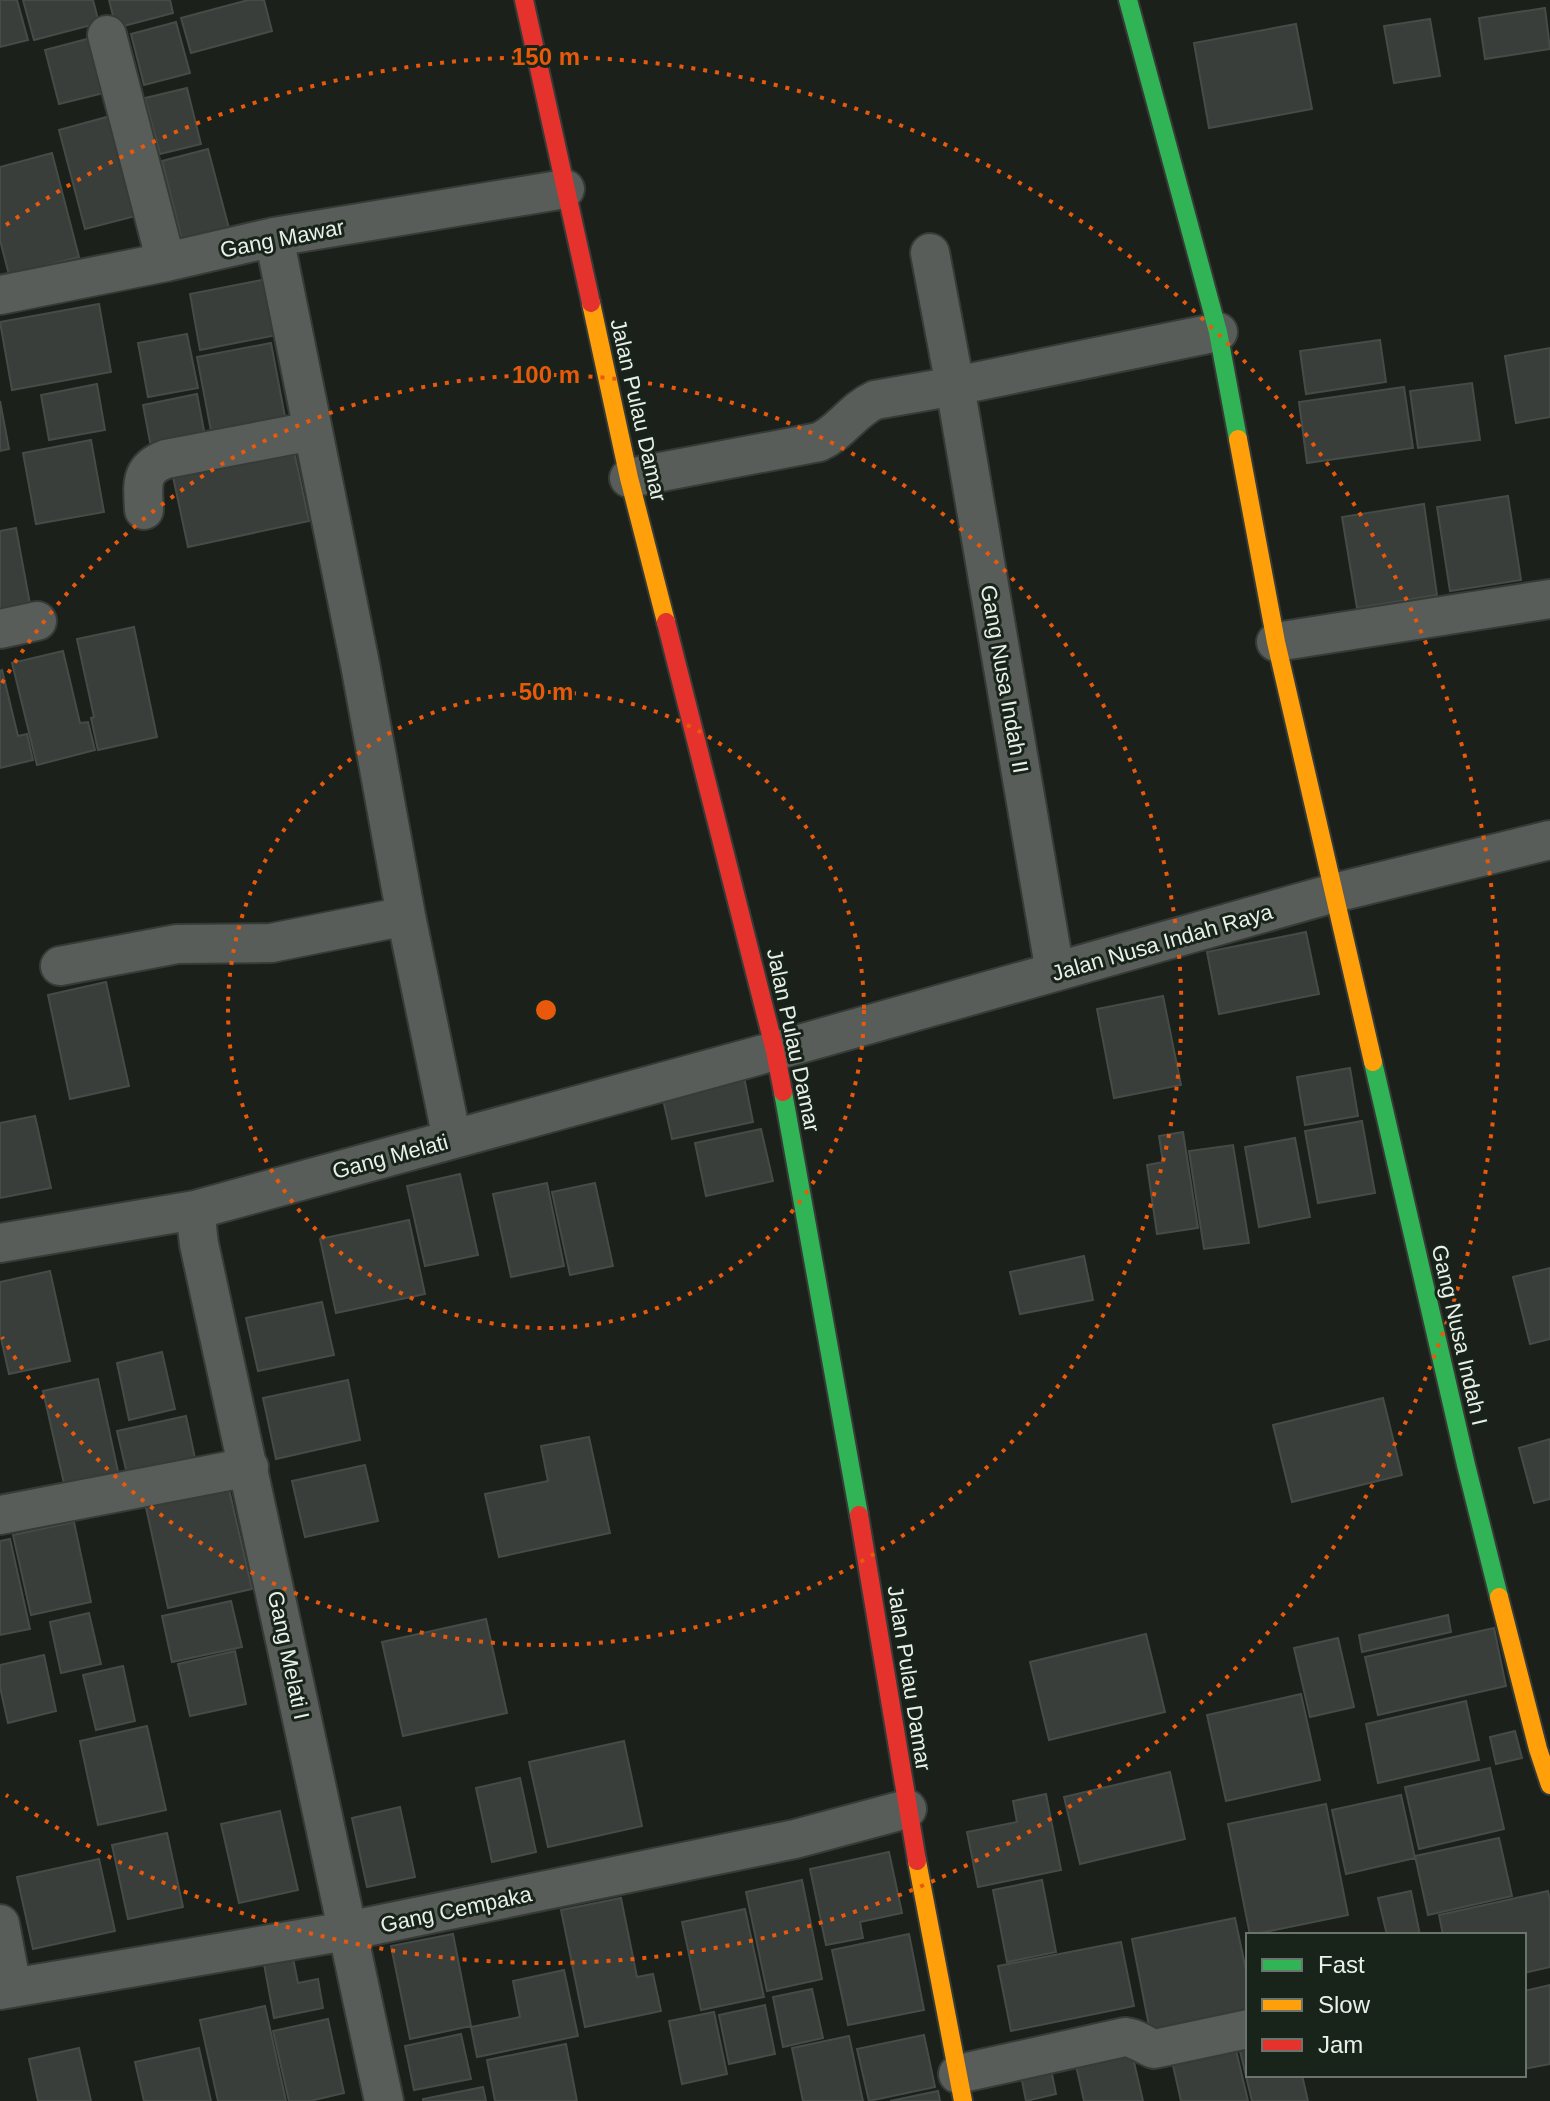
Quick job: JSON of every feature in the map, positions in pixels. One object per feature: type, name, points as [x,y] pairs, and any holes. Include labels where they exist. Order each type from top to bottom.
[{"type":"street","name":"Jalan Pulau Damar","points":[[524,0],[629,478],[775,1051],[852,1471],[907,1809],[960,2087]]},
{"type":"street","name":"Gang Nusa Indah I","points":[[1128,0],[1218,332],[1276,642],[1466,1465],[1538,1749],[1550,1785]]},
{"type":"street","points":[[107,35],[166,262]]},
{"type":"street","name":"Gang Mawar","points":[[0,295],[274,237],[565,189]]},
{"type":"street","points":[[274,237],[452,1139]]},
{"type":"street","name":"Gang Nusa Indah II","points":[[930,253],[1055,972]]},
{"type":"street","points":[[629,478],[819,442],[832,436],[863,406],[875,400],[1218,332]]},
{"type":"street","points":[[144,510],[143,481],[156,463],[312,431]]},
{"type":"street","points":[[1276,642],[1550,599]]},
{"type":"street","points":[[0,629],[37,621]]},
{"type":"street","name":"Jalan Nusa Indah Raya","points":[[775,1051],[1334,893],[1550,840]]},
{"type":"street","points":[[60,966],[177,944],[271,943],[406,916]]},
{"type":"street","name":"Gang Melati","points":[[0,1243],[195,1210],[775,1051]]},
{"type":"street","name":"Gang Melati I","points":[[195,1210],[199,1244],[384,2101]]},
{"type":"street","points":[[0,1515],[249,1467]]},
{"type":"street","name":"Gang Cempaka","points":[[6,1989],[347,1931],[795,1839],[907,1809]]},
{"type":"street","points":[[0,1924],[6,1989]]},
{"type":"street","points":[[960,2087],[1125,2037],[1135,2038],[1144,2046],[1154,2049],[1246,2029]]},
{"type":"building","points":[[0,0],[17,0],[28,40],[0,47]]},
{"type":"building","points":[[23,0],[93,0],[99,23],[34,40]]},
{"type":"building","points":[[109,0],[170,0],[173,13],[116,28]]},
{"type":"building","points":[[248,0],[264,0],[272,31],[191,53],[181,18]]},
{"type":"building","points":[[1545,8],[1550,49],[1485,59],[1479,18]]},
{"type":"building","points":[[1430,19],[1440,76],[1394,83],[1384,26]]},
{"type":"building","points":[[176,22],[190,73],[144,85],[131,34]]},
{"type":"building","points":[[1296,24],[1312,109],[1209,128],[1194,43]]},
{"type":"building","points":[[106,34],[120,89],[59,104],[45,50]]},
{"type":"building","points":[[187,88],[201,144],[160,154],[145,98]]},
{"type":"building","points":[[121,113],[147,213],[85,229],[59,130]]},
{"type":"building","points":[[208,149],[230,232],[183,244],[162,161]]},
{"type":"building","points":[[52,153],[79,257],[9,275],[0,240],[0,167]]},
{"type":"building","points":[[267,279],[277,335],[200,350],[190,294]]},
{"type":"building","points":[[99,304],[111,372],[12,390],[0,322]]},
{"type":"building","points":[[187,334],[198,388],[148,397],[138,343]]},
{"type":"building","points":[[1380,340],[1386,382],[1306,394],[1300,351]]},
{"type":"building","points":[[271,343],[285,417],[211,431],[197,357]]},
{"type":"building","points":[[1550,348],[1550,417],[1516,423],[1505,356]]},
{"type":"building","points":[[1472,383],[1480,440],[1418,448],[1410,391]]},
{"type":"building","points":[[97,384],[105,430],[49,440],[41,395]]},
{"type":"building","points":[[1404,387],[1413,448],[1307,463],[1299,402]]},
{"type":"building","points":[[197,394],[206,441],[152,452],[143,405]]},
{"type":"building","points":[[0,401],[9,449],[0,451]]},
{"type":"building","points":[[91,440],[104,512],[36,524],[23,453]]},
{"type":"building","points":[[293,446],[309,521],[188,547],[172,472]]},
{"type":"building","points":[[1508,496],[1521,580],[1450,591],[1437,507]]},
{"type":"building","points":[[1424,504],[1437,595],[1357,608],[1342,517]]},
{"type":"building","points":[[16,528],[30,604],[0,610],[0,531]]},
{"type":"building","points":[[134,627],[157,737],[98,750],[77,639]]},
{"type":"building","points":[[63,651],[80,723],[88,722],[95,750],[37,765],[12,663]]},
{"type":"building","points":[[0,671],[18,736],[27,734],[33,760],[0,768]]},
{"type":"building","points":[[1306,932],[1319,994],[1219,1014],[1207,952]]},
{"type":"building","points":[[106,982],[129,1086],[70,1099],[48,995]]},
{"type":"building","points":[[1163,996],[1181,1085],[1114,1098],[1097,1009]]},
{"type":"building","points":[[1350,1068],[1358,1116],[1305,1125],[1297,1077]]},
{"type":"building","points":[[744,1077],[753,1122],[672,1139],[662,1095]]},
{"type":"building","points":[[35,1116],[51,1188],[0,1198],[0,1123]]},
{"type":"building","points":[[1362,1121],[1375,1193],[1318,1203],[1305,1131]]},
{"type":"building","points":[[761,1129],[773,1181],[706,1196],[695,1143]]},
{"type":"building","points":[[1183,1132],[1198,1228],[1157,1234],[1147,1165],[1163,1162],[1159,1136]]},
{"type":"building","points":[[1295,1138],[1310,1217],[1259,1227],[1245,1147]]},
{"type":"building","points":[[1233,1145],[1249,1243],[1204,1249],[1189,1151]]},
{"type":"building","points":[[460,1174],[478,1255],[425,1266],[407,1186]]},
{"type":"building","points":[[547,1183],[564,1266],[511,1277],[493,1194]]},
{"type":"building","points":[[595,1183],[613,1266],[570,1275],[552,1192]]},
{"type":"building","points":[[409,1220],[425,1294],[336,1313],[320,1239]]},
{"type":"building","points":[[1084,1256],[1093,1300],[1020,1314],[1010,1272]]},
{"type":"building","points":[[1550,1268],[1550,1339],[1530,1344],[1513,1277]]},
{"type":"building","points":[[50,1271],[70,1361],[9,1374],[0,1334],[0,1282]]},
{"type":"building","points":[[322,1302],[334,1355],[258,1371],[246,1318]]},
{"type":"building","points":[[162,1352],[175,1409],[129,1420],[117,1363]]},
{"type":"building","points":[[98,1379],[119,1476],[65,1488],[43,1391]]},
{"type":"building","points":[[348,1380],[360,1440],[276,1459],[263,1398]]},
{"type":"building","points":[[1383,1398],[1402,1475],[1292,1502],[1273,1425]]},
{"type":"building","points":[[186,1416],[198,1472],[130,1487],[117,1431]]},
{"type":"building","points":[[589,1437],[610,1533],[499,1557],[485,1494],[548,1481],[541,1446]]},
{"type":"building","points":[[1550,1439],[1550,1499],[1534,1503],[1519,1448]]},
{"type":"building","points":[[365,1465],[378,1521],[305,1537],[292,1481]]},
{"type":"building","points":[[228,1485],[252,1589],[168,1608],[145,1503]]},
{"type":"building","points":[[74,1522],[91,1602],[31,1615],[13,1535]]},
{"type":"building","points":[[10,1539],[30,1629],[0,1635],[0,1541]]},
{"type":"building","points":[[231,1601],[242,1647],[172,1662],[162,1616]]},
{"type":"building","points":[[89,1613],[101,1664],[61,1673],[50,1622]]},
{"type":"building","points":[[1448,1615],[1451,1632],[1362,1652],[1359,1635]]},
{"type":"building","points":[[486,1619],[507,1713],[403,1736],[382,1642]]},
{"type":"building","points":[[1494,1628],[1506,1686],[1378,1715],[1365,1657]]},
{"type":"building","points":[[1146,1634],[1165,1712],[1049,1740],[1030,1662]]},
{"type":"building","points":[[1338,1638],[1354,1707],[1310,1717],[1294,1648]]},
{"type":"building","points":[[235,1651],[246,1704],[190,1716],[178,1664]]},
{"type":"building","points":[[44,1655],[56,1711],[8,1723],[0,1687],[0,1665]]},
{"type":"building","points":[[123,1666],[135,1721],[96,1730],[83,1675]]},
{"type":"building","points":[[1301,1694],[1320,1780],[1226,1801],[1207,1715]]},
{"type":"building","points":[[1466,1701],[1479,1760],[1378,1783],[1366,1724]]},
{"type":"building","points":[[147,1726],[166,1810],[98,1825],[80,1741]]},
{"type":"building","points":[[1515,1731],[1522,1758],[1496,1764],[1490,1737]]},
{"type":"building","points":[[624,1741],[642,1826],[548,1847],[529,1762]]},
{"type":"building","points":[[1490,1768],[1504,1829],[1419,1849],[1405,1787]]},
{"type":"building","points":[[1170,1772],[1185,1839],[1080,1864],[1064,1797]]},
{"type":"building","points":[[520,1778],[536,1852],[492,1862],[476,1788]]},
{"type":"building","points":[[1046,1794],[1061,1870],[978,1887],[967,1832],[1017,1822],[1013,1801]]},
{"type":"building","points":[[1401,1795],[1415,1858],[1346,1874],[1332,1810]]},
{"type":"building","points":[[1326,1804],[1348,1915],[1250,1933],[1228,1824]]},
{"type":"building","points":[[400,1807],[415,1877],[367,1887],[352,1818]]},
{"type":"building","points":[[280,1811],[298,1890],[239,1903],[221,1824]]},
{"type":"building","points":[[167,1833],[183,1907],[128,1919],[112,1845]]},
{"type":"building","points":[[1499,1838],[1512,1896],[1428,1915],[1415,1856]]},
{"type":"building","points":[[889,1852],[902,1913],[860,1922],[863,1938],[826,1945],[810,1869]]},
{"type":"building","points":[[99,1859],[115,1931],[33,1949],[17,1877]]},
{"type":"building","points":[[802,1880],[822,1979],[767,1991],[746,1892]]},
{"type":"building","points":[[1042,1880],[1056,1952],[1007,1962],[993,1890]]},
{"type":"building","points":[[1411,1891],[1420,1933],[1387,1933],[1378,1898]]},
{"type":"building","points":[[1548,1891],[1550,1967],[1526,1973],[1526,1933],[1443,1933],[1439,1915]]},
{"type":"building","points":[[621,1898],[637,1977],[653,1974],[661,2011],[585,2027],[561,1910]]},
{"type":"building","points":[[745,1909],[764,1997],[701,2010],[682,1922]]},
{"type":"building","points":[[1235,1918],[1246,1970],[1246,2016],[1151,2036],[1132,1939]]},
{"type":"building","points":[[453,1934],[471,2026],[410,2039],[391,1946]]},
{"type":"building","points":[[909,1934],[924,2010],[848,2025],[832,1950]]},
{"type":"building","points":[[1121,1942],[1134,2006],[1011,2031],[998,1966]]},
{"type":"building","points":[[293,1958],[298,1983],[318,1979],[323,2008],[274,2018],[264,1964]]},
{"type":"building","points":[[564,1970],[578,2036],[477,2057],[471,2027],[520,2017],[513,1981]]},
{"type":"building","points":[[1550,1985],[1550,2064],[1526,2069],[1526,1991]]},
{"type":"building","points":[[812,1989],[823,2038],[783,2047],[773,1997]]},
{"type":"building","points":[[765,2005],[775,2054],[729,2064],[719,2015]]},
{"type":"building","points":[[265,2006],[286,2101],[218,2101],[200,2020]]},
{"type":"building","points":[[714,2012],[727,2074],[682,2084],[669,2021]]},
{"type":"building","points":[[328,2019],[344,2093],[310,2101],[289,2101],[273,2031]]},
{"type":"building","points":[[461,2034],[471,2079],[414,2090],[405,2046]]},
{"type":"building","points":[[924,2035],[935,2087],[869,2101],[857,2049]]},
{"type":"building","points":[[849,2036],[863,2101],[803,2101],[792,2048]]},
{"type":"building","points":[[566,2044],[577,2101],[495,2101],[487,2060]]},
{"type":"building","points":[[1246,2045],[1246,2076],[1239,2047]]},
{"type":"building","points":[[1235,2046],[1248,2101],[1181,2101],[1172,2061]]},
{"type":"building","points":[[79,2048],[91,2101],[38,2101],[29,2059]]},
{"type":"building","points":[[199,2048],[211,2101],[144,2101],[135,2062]]},
{"type":"building","points":[[1131,2049],[1143,2101],[1084,2101],[1075,2061]]},
{"type":"building","points":[[1050,2064],[1056,2094],[1026,2101],[1020,2071]]},
{"type":"building","points":[[1246,2077],[1302,2077],[1308,2101],[1252,2101]]},
{"type":"building","points":[[483,2087],[486,2101],[423,2101],[423,2099]]},
{"type":"building","points":[[938,2091],[940,2101],[890,2101]]},
{"type":"traffic: fast","points":[[1128,0],[1218,332],[1238,439]]},
{"type":"traffic: fast","points":[[1373,1062],[1499,1597]]},
{"type":"traffic: fast","points":[[783,1092],[859,1515]]},
{"type":"traffic: slow","points":[[591,303],[629,478],[666,622]]},
{"type":"traffic: slow","points":[[1238,439],[1276,642],[1373,1062]]},
{"type":"traffic: slow","points":[[1499,1597],[1550,1785]]},
{"type":"traffic: slow","points":[[917,1861],[963,2101]]},
{"type":"traffic: jam","points":[[524,0],[591,303]]},
{"type":"traffic: jam","points":[[666,622],[783,1092]]},
{"type":"traffic: jam","points":[[859,1515],[917,1861]]}]
